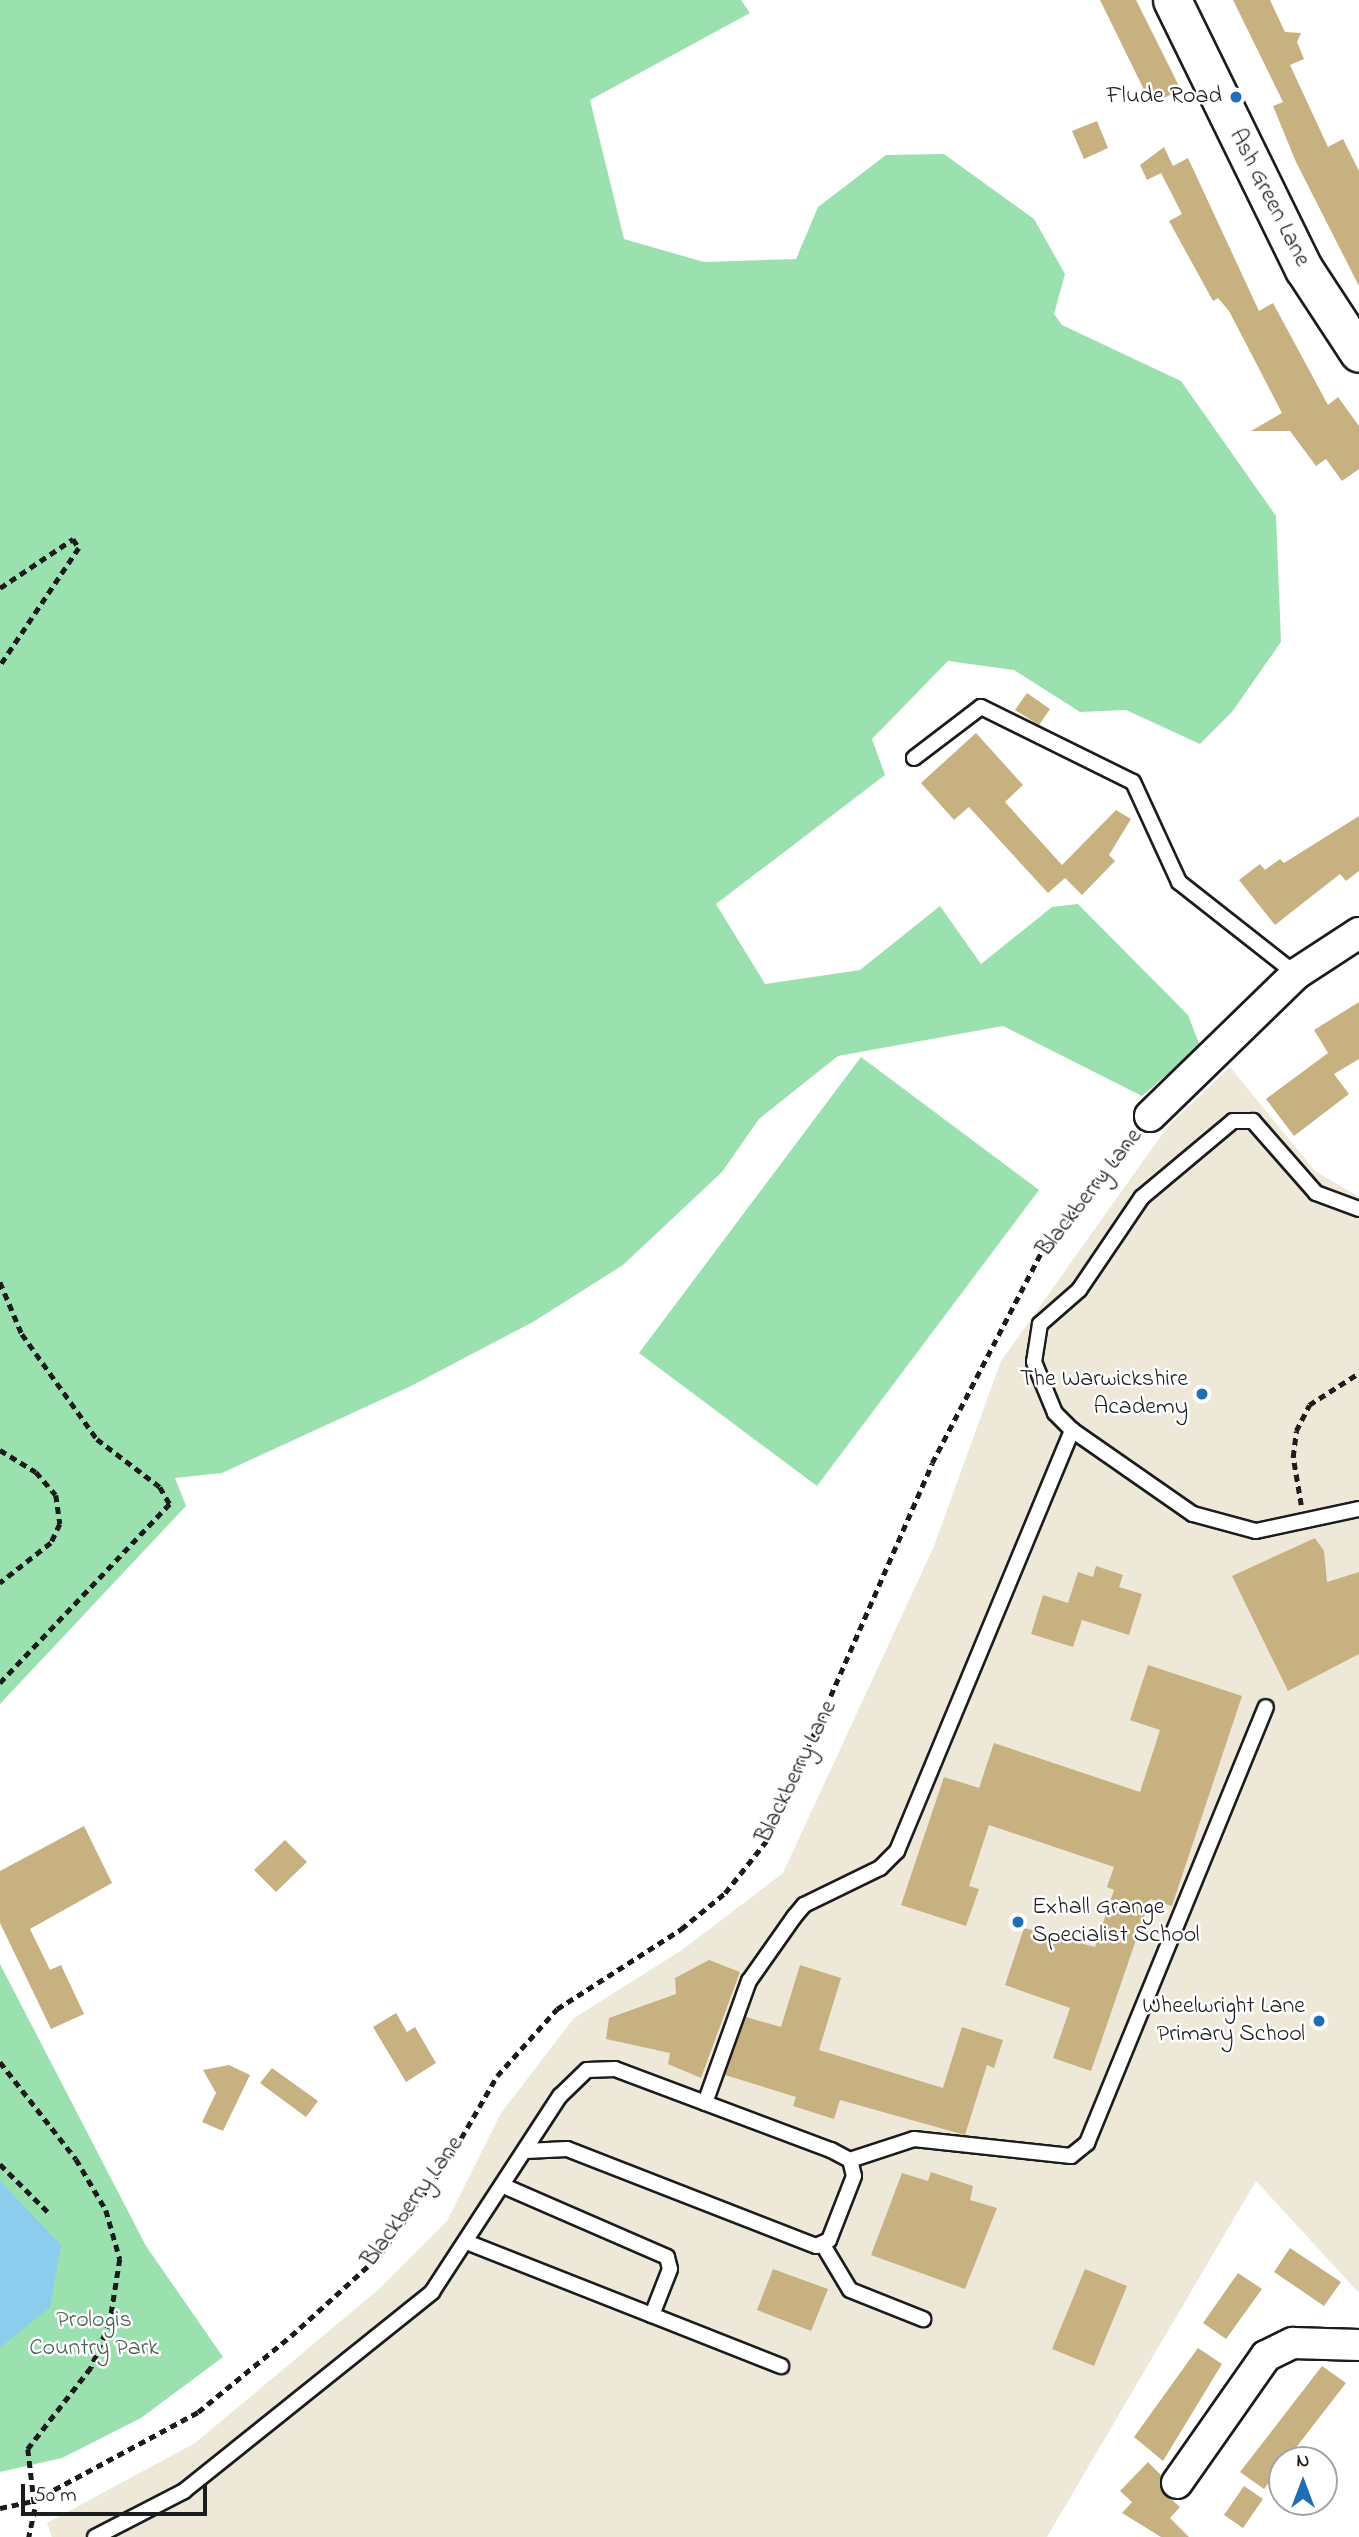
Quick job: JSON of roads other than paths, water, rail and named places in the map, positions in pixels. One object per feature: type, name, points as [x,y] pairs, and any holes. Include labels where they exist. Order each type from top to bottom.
[{"type":"street","name":"Ash Green Lane","points":[[1172,0],[1304,270],[1359,352]]},
{"type":"street","name":"Blackberry Lane","points":[[1150,1116],[1296,974],[1359,933]]},
{"type":"street","points":[[1194,2476],[1266,2356],[1293,2343],[1359,2345]]},
{"type":"lane","points":[[914,758],[981,707],[1133,782],[1179,882],[1296,974]]},
{"type":"lane","points":[[1359,1209],[1316,1192],[1253,1121],[1233,1121],[1142,1198],[1079,1290],[1040,1324],[1035,1376],[1072,1430],[1193,1514],[1224,1527],[1256,1531],[1304,1523],[1359,1509]]},
{"type":"lane","points":[[705,2103],[749,1982],[794,1917],[804,1905],[880,1868],[897,1851],[1072,1430]]},
{"type":"lane","points":[[95,2537],[184,2491],[411,2311],[469,2243],[561,2096],[596,2067],[705,2103],[850,2160],[914,2139],[1071,2156],[1087,2143],[1266,1707]]},
{"type":"lane","points":[[526,2151],[567,2149],[823,2245],[850,2290],[923,2319]]},
{"type":"lane","points":[[823,2245],[854,2176],[850,2160]]},
{"type":"lane","points":[[504,2186],[667,2257],[670,2269],[652,2315]]},
{"type":"lane","points":[[469,2243],[781,2366]]},
{"type":"water","points":[[0,2181],[61,2245],[50,2307],[0,2348]]},
{"type":"place","name":"Flude Road","points":[[1236,97]]},
{"type":"place","name":"The Warwickshire Academy","points":[[1202,1394]]},
{"type":"place","name":"Exhall Grange Specialist School","points":[[1018,1922]]},
{"type":"place","name":"Wheelwright Lane Primary School","points":[[1319,2021]]},
{"type":"park label","name":"Prologis Country Park","points":[[94,2335]]}]
